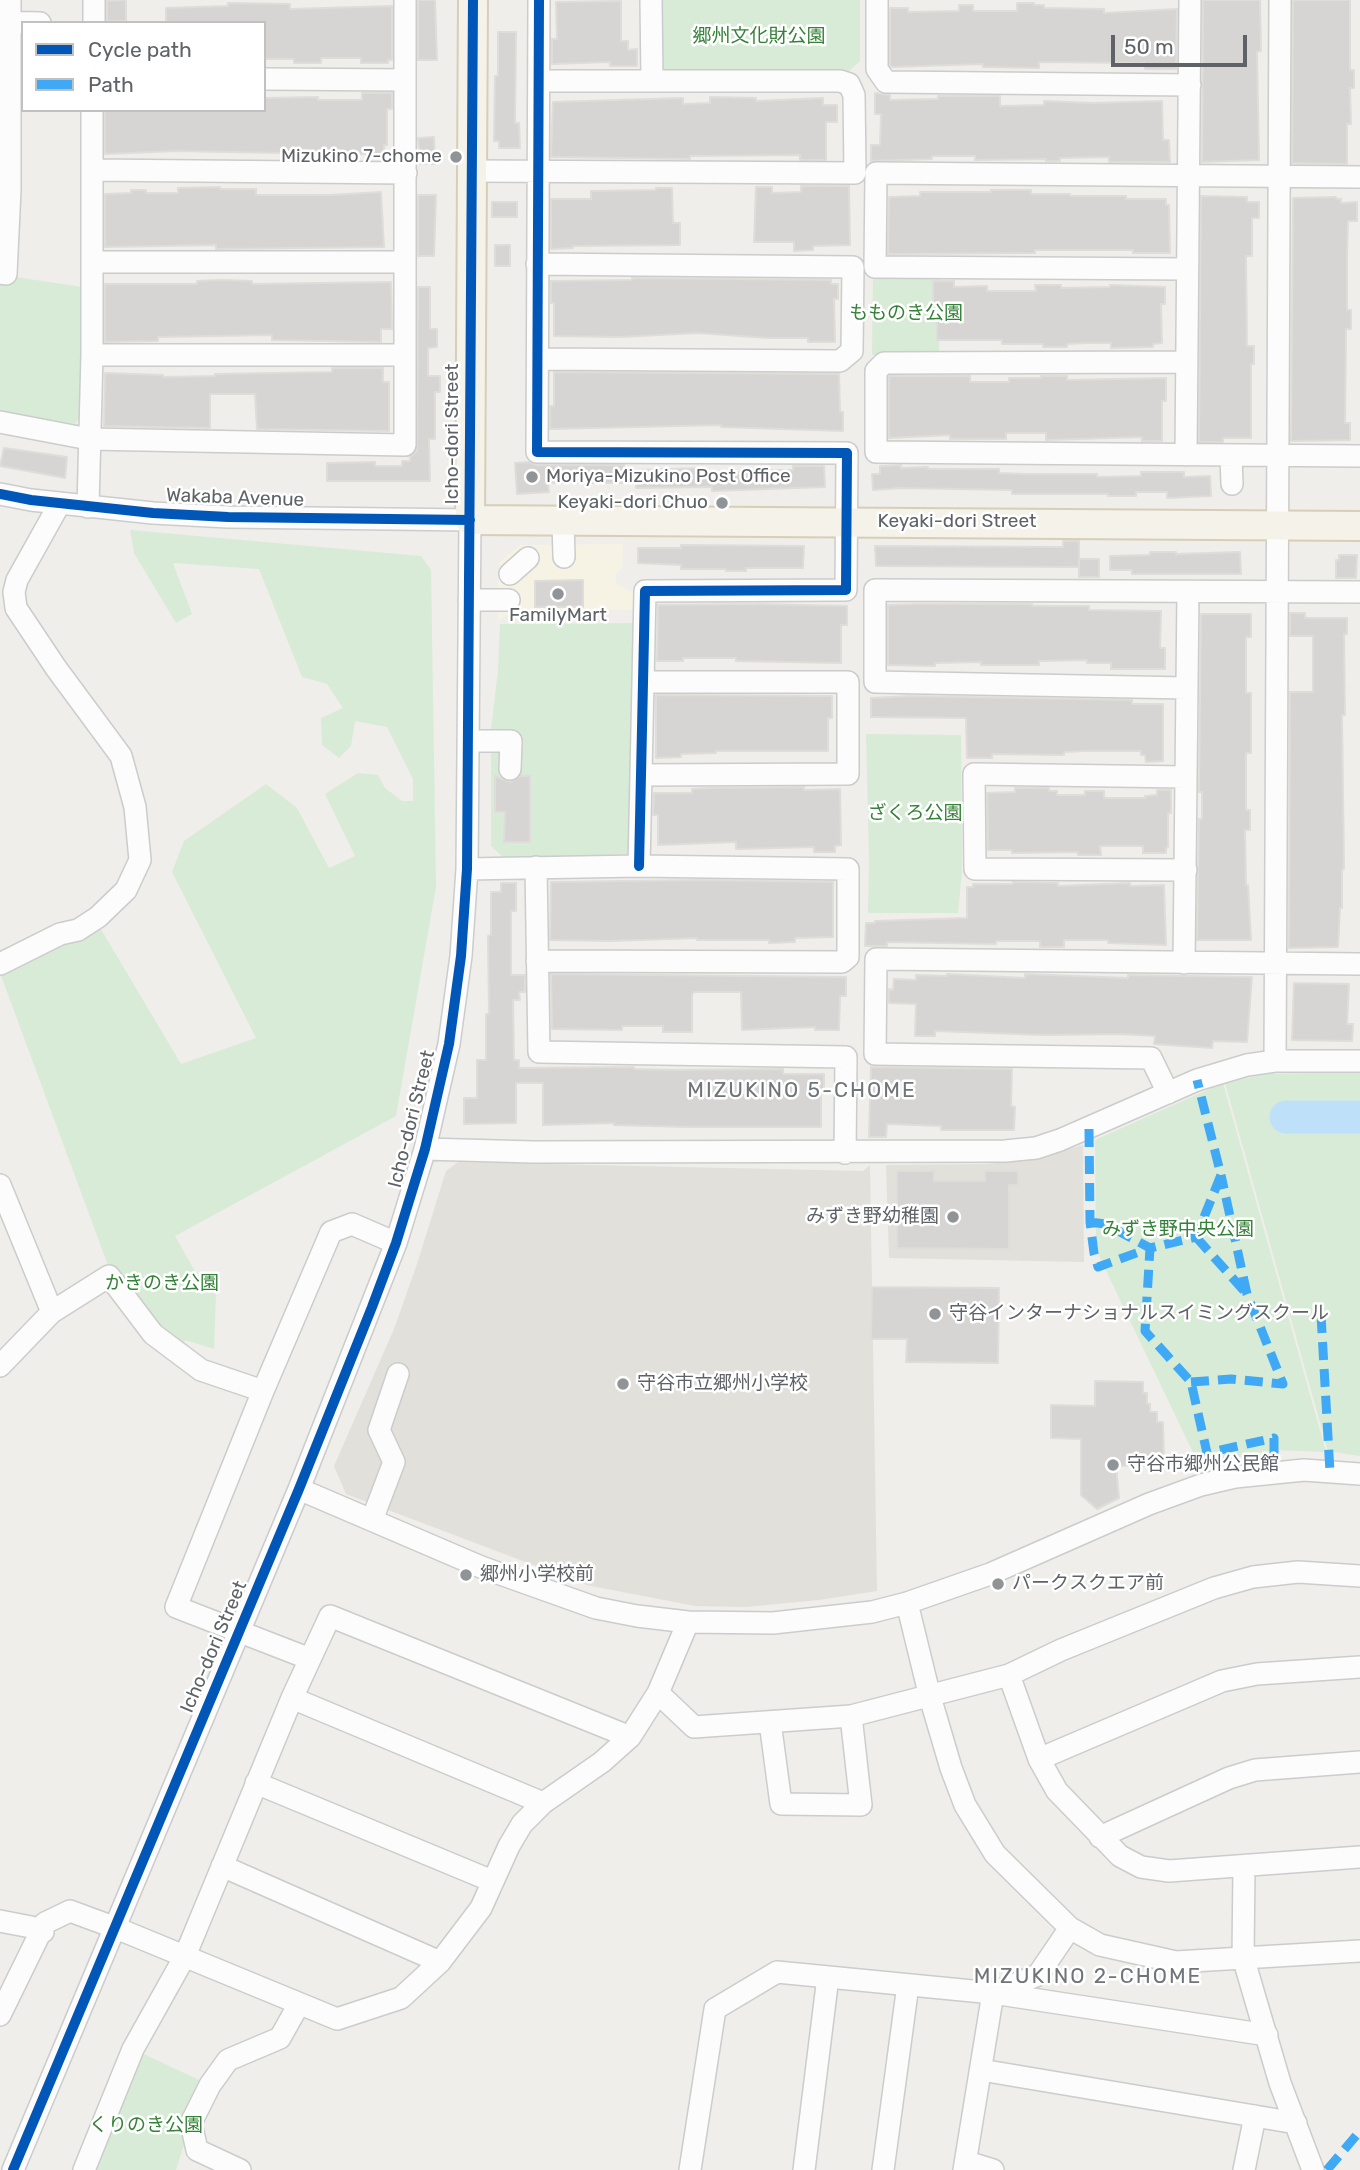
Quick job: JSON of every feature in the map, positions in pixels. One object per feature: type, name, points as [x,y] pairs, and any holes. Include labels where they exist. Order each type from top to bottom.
[{"type":"main road","name":"Icho-dori Street","points":[[470,520],[474,0]]},
{"type":"main road","name":"Keyaki-dori Street","points":[[470,520],[1360,526]]},
{"type":"street","points":[[0,273],[6,274],[5,22],[10,0]]},
{"type":"street","points":[[94,0],[94,21]]},
{"type":"street","points":[[0,422],[89,439],[405,445],[405,0]]},
{"type":"street","points":[[539,0],[537,452],[847,453],[846,590],[645,590],[639,866]]},
{"type":"street","points":[[651,0],[652,80]]},
{"type":"street","points":[[877,0],[877,69],[886,82],[1190,85]]},
{"type":"street","points":[[1186,455],[1190,0]]},
{"type":"street","points":[[1275,1061],[1280,0]]},
{"type":"street","points":[[266,79],[405,80]]},
{"type":"street","points":[[472,171],[855,173],[854,95],[849,84],[840,81],[539,81]]},
{"type":"street","points":[[88,507],[92,355],[92,112]]},
{"type":"street","points":[[92,170],[406,173]]},
{"type":"street","points":[[1186,269],[874,267],[876,173],[1360,177]]},
{"type":"street","points":[[92,262],[405,262]]},
{"type":"street","points":[[537,264],[853,267],[852,351],[841,361],[538,359]]},
{"type":"street","points":[[92,355],[405,355]]},
{"type":"street","points":[[1186,362],[884,363],[876,372],[876,452],[1360,456]]},
{"type":"street","points":[[1231,454],[1231,484]]},
{"type":"street","name":"Wakaba Avenue","points":[[0,494],[153,513],[228,517],[470,520]]},
{"type":"street","points":[[0,964],[60,934],[78,929],[98,917],[126,890],[140,860],[135,807],[121,756],[16,608],[14,592],[17,580],[60,503]]},
{"type":"street","name":"Icho-dori Street","points":[[13,2170],[299,1489],[396,1243],[425,1149],[449,1044],[461,956],[467,869],[470,520]]},
{"type":"street","points":[[563,520],[564,557]]},
{"type":"street","points":[[510,574],[528,558]]},
{"type":"street","points":[[1186,688],[875,682],[875,590],[1360,593]]},
{"type":"street","points":[[1184,963],[1188,592]]},
{"type":"street","points":[[470,600],[509,600]]},
{"type":"street","points":[[641,775],[848,774],[848,681],[643,682]]},
{"type":"street","points":[[468,741],[511,741],[510,769]]},
{"type":"street","points":[[1185,777],[974,774],[975,869],[1186,870]]},
{"type":"street","points":[[467,869],[639,866],[848,869],[848,957],[842,962],[537,961]]},
{"type":"street","points":[[536,867],[539,1052],[846,1056],[845,1153]]},
{"type":"street","points":[[1168,1093],[1150,1058],[876,1054],[876,959],[1360,964]]},
{"type":"street","points":[[425,1149],[533,1152],[974,1153],[1036,1148],[1089,1129],[1221,1072],[1275,1061],[1360,1061]]},
{"type":"street","points":[[0,1185],[52,1312]]},
{"type":"street","points":[[310,1659],[176,1607],[263,1391],[331,1232],[352,1224],[396,1243]]},
{"type":"street","points":[[0,1366],[52,1312],[109,1276],[153,1334],[201,1370],[263,1391]]},
{"type":"street","points":[[372,1520],[394,1462],[379,1430],[398,1374]]},
{"type":"street","points":[[299,1489],[481,1567],[585,1604],[637,1616],[688,1622],[774,1623],[872,1612],[907,1603],[990,1574],[1149,1504],[1201,1485],[1236,1477],[1294,1471],[1360,1474]]},
{"type":"street","points":[[658,1693],[694,1727],[851,1716],[1009,1675],[1061,1650],[1214,1588],[1253,1577],[1298,1572],[1360,1576]]},
{"type":"street","points":[[907,1603],[930,1697],[965,1805],[995,1854],[1070,1928],[1100,1945],[1176,1962],[1360,1951]]},
{"type":"street","points":[[84,2170],[133,2049],[185,1956],[292,1698],[330,1616],[630,1737]]},
{"type":"street","points":[[0,2015],[8,1994],[46,1923],[69,1911],[338,2019],[401,1998],[440,1962],[481,1908],[522,1824],[543,1803],[602,1762],[630,1737],[658,1693],[688,1622]]},
{"type":"street","points":[[1039,1759],[1223,1681],[1257,1674],[1360,1667]]},
{"type":"street","points":[[1009,1675],[1039,1759],[1057,1791],[1120,1856],[1141,1867],[1169,1871],[1360,1857]]},
{"type":"street","points":[[292,1698],[543,1803]]},
{"type":"street","points":[[770,1722],[781,1804],[861,1805],[851,1716]]},
{"type":"street","points":[[1100,1837],[1229,1778],[1255,1770],[1360,1762]]},
{"type":"street","points":[[256,1783],[492,1881]]},
{"type":"street","points":[[222,1866],[440,1962]]},
{"type":"street","points":[[1244,1867],[1243,1957],[1280,2083],[1313,2170]]},
{"type":"street","points":[[0,1921],[43,1932]]},
{"type":"street","points":[[993,1993],[1038,1975],[1070,1928]]},
{"type":"street","points":[[690,2170],[715,2009],[777,1972],[993,1993],[1267,2035]]},
{"type":"street","points":[[804,2170],[828,1977]]},
{"type":"street","points":[[883,2170],[908,1985]]},
{"type":"street","points":[[993,1993],[965,2166],[993,2170]]},
{"type":"street","points":[[240,2170],[197,2150],[191,2123],[228,2060],[280,2038],[299,2004]]},
{"type":"street","points":[[981,2070],[1296,2123]]},
{"type":"street","points":[[1244,2170],[1255,2116]]},
{"type":"shaded area","points":[[623,544],[622,568],[616,573],[616,583],[633,593],[633,610],[519,609],[498,620],[499,563],[520,545]]},
{"type":"shaded area","points":[[1083,1145],[1084,1262],[889,1258],[886,1165],[986,1164],[1036,1159]]},
{"type":"shaded area","name":"守谷市立郷州小学校","points":[[458,1162],[863,1171],[870,1165],[877,1591],[746,1607],[695,1606],[586,1585],[346,1494],[334,1466],[394,1329],[446,1171]]},
{"type":"green space","name":"郷州文化財公園","points":[[658,0],[860,0],[860,61],[847,73],[665,73],[660,66]]},
{"type":"green space","name":"もものき公園","points":[[873,274],[940,274],[939,355],[872,355]]},
{"type":"green space","points":[[8,276],[83,287],[80,417],[75,424],[0,412],[0,278]]},
{"type":"green space","name":"かきのき公園","points":[[130,530],[421,556],[431,570],[436,887],[396,1116],[175,1236],[196,1273],[216,1292],[214,1349],[185,1340],[180,1351],[109,1268],[0,973],[99,926],[181,1064],[256,1038],[172,872],[184,841],[266,784],[297,808],[329,868],[355,856],[325,794],[358,773],[378,775],[385,788],[402,801],[413,801],[413,779],[387,727],[355,721],[351,746],[339,758],[322,745],[321,718],[343,708],[327,684],[302,677],[259,569],[173,563],[192,614],[176,623],[134,553]]},
{"type":"green space","points":[[634,623],[633,854],[504,858],[491,846],[491,729],[500,624]]},
{"type":"green space","name":"ざくろ公園","points":[[866,734],[961,735],[962,871],[958,913],[868,913]]},
{"type":"green space","points":[[1360,1072],[1360,1456],[1328,1451],[1225,1083],[1265,1074]]},
{"type":"green space","name":"みずき野中央公園","points":[[1223,1083],[1326,1452],[1275,1450],[1199,1465],[1099,1256],[1096,1238],[1095,1140]]},
{"type":"green space","name":"くりのき公園","points":[[133,2049],[210,2085],[191,2123],[176,2170],[84,2170]]},
{"type":"building","points":[[126,0],[126,21],[107,21],[107,1]]},
{"type":"building","points":[[418,0],[435,0],[437,60],[418,60]]},
{"type":"building","points":[[1203,0],[1260,0],[1261,51],[1257,52],[1259,160],[1202,162]]},
{"type":"building","points":[[1293,0],[1350,0],[1350,70],[1354,70],[1354,88],[1350,88],[1351,124],[1347,124],[1347,164],[1292,163]]},
{"type":"building","points":[[621,1],[621,41],[628,41],[628,50],[637,49],[637,66],[610,66],[610,62],[552,64],[552,39],[557,39],[556,2]]},
{"type":"building","points":[[228,3],[290,4],[290,9],[392,6],[392,60],[388,60],[388,63],[361,63],[361,58],[321,58],[321,63],[294,63],[294,59],[266,59],[266,21],[166,21],[166,8],[228,6]]},
{"type":"building","points":[[1017,3],[1034,3],[1044,5],[1044,8],[1104,9],[1104,13],[1177,9],[1176,69],[1145,69],[1145,63],[1039,62],[1039,68],[983,67],[983,64],[890,65],[890,8],[908,8],[908,12],[959,11],[959,5],[973,5],[973,11],[1017,11]]},
{"type":"building","points":[[498,32],[516,32],[515,123],[519,123],[520,148],[499,148],[499,141],[494,141]]},
{"type":"building","points":[[362,93],[392,93],[392,109],[387,109],[387,145],[384,145],[384,154],[337,154],[337,159],[284,159],[284,153],[177,151],[105,154],[105,112],[266,112],[266,98],[362,100]]},
{"type":"building","points":[[875,93],[890,95],[890,100],[938,99],[938,96],[1000,96],[1000,106],[1044,105],[1044,101],[1162,101],[1163,140],[1169,140],[1170,162],[1109,162],[1109,157],[1060,158],[1060,161],[975,160],[975,156],[871,161],[871,145],[880,145],[881,114],[875,114]]},
{"type":"building","points":[[710,97],[756,98],[756,101],[823,98],[823,105],[837,105],[837,122],[826,122],[826,160],[800,160],[800,155],[690,156],[690,159],[551,157],[553,102],[683,98],[683,104],[710,103]]},
{"type":"building","points":[[434,137],[435,164],[420,164],[418,138]]},
{"type":"building","points":[[801,186],[849,186],[850,245],[813,246],[813,250],[794,251],[794,242],[754,242],[756,187],[772,187],[772,193],[801,192]]},
{"type":"building","points":[[178,188],[256,189],[256,195],[381,192],[384,247],[105,247],[105,194],[131,193],[131,190],[178,193]]},
{"type":"building","points":[[672,188],[673,223],[680,223],[680,245],[573,246],[551,249],[551,199],[591,199],[591,191]]},
{"type":"building","points":[[991,190],[1166,199],[1166,205],[1169,205],[1170,253],[1133,253],[1133,250],[1035,250],[1035,253],[888,254],[889,197],[920,196],[920,192]]},
{"type":"building","points":[[418,195],[436,195],[434,256],[418,256]]},
{"type":"building","points":[[1201,196],[1247,197],[1247,202],[1259,202],[1259,218],[1252,218],[1252,256],[1246,256],[1247,346],[1254,346],[1254,364],[1251,364],[1251,438],[1223,438],[1223,442],[1199,442]]},
{"type":"building","points":[[1293,198],[1341,199],[1341,203],[1357,202],[1357,221],[1348,221],[1347,255],[1347,310],[1351,310],[1351,329],[1346,329],[1345,423],[1350,423],[1350,440],[1291,441]]},
{"type":"building","points":[[492,202],[517,202],[517,217],[492,217]]},
{"type":"building","points":[[495,245],[510,245],[510,266],[495,266]]},
{"type":"building","points":[[632,278],[831,280],[831,284],[838,284],[838,299],[834,299],[835,342],[808,342],[808,338],[698,333],[620,337],[554,336],[551,281]]},
{"type":"building","points":[[197,281],[252,281],[252,284],[391,282],[392,329],[381,329],[381,342],[272,340],[272,335],[158,337],[158,341],[105,342],[105,284],[197,284]]},
{"type":"building","points":[[933,281],[954,281],[954,287],[987,286],[987,291],[1036,291],[1035,285],[1061,285],[1061,288],[1110,285],[1165,287],[1165,304],[1161,304],[1162,343],[1153,344],[1153,347],[1111,348],[1111,343],[1043,347],[1043,344],[1002,344],[1002,340],[937,340]]},
{"type":"building","points":[[418,287],[430,287],[430,329],[437,329],[437,347],[428,348],[428,376],[440,376],[440,392],[435,392],[435,439],[429,439],[430,481],[327,481],[327,463],[375,462],[375,466],[402,466],[402,461],[410,461],[410,457],[417,451]]},
{"type":"building","points":[[332,368],[383,368],[383,382],[389,382],[389,431],[257,429],[255,394],[210,394],[210,428],[104,426],[105,373],[163,377],[215,376],[332,372]]},
{"type":"building","points":[[554,372],[839,374],[843,431],[721,425],[550,429],[550,406],[554,406]]},
{"type":"building","points":[[889,376],[970,376],[970,382],[1009,382],[1009,378],[1041,376],[1067,376],[1067,380],[1166,378],[1166,401],[1162,401],[1162,441],[1142,441],[1142,437],[1046,440],[1046,433],[1006,433],[1006,439],[950,439],[950,435],[889,438]]},
{"type":"building","points":[[4,448],[67,457],[65,478],[0,466]]},
{"type":"building","points":[[529,462],[537,465],[624,465],[624,483],[548,483],[549,492],[517,494],[515,463]]},
{"type":"building","points":[[901,465],[901,468],[999,469],[999,473],[1097,474],[1097,477],[1141,476],[1141,472],[1184,472],[1184,477],[1210,476],[1211,496],[1167,498],[1167,492],[1108,496],[1012,494],[1012,490],[873,490],[872,474],[880,474],[880,466]]},
{"type":"building","points":[[793,466],[824,466],[825,487],[712,491],[712,487],[636,488],[636,470],[704,468],[704,473],[752,472],[793,470]]},
{"type":"building","points":[[1063,541],[1079,541],[1079,567],[876,566],[875,546],[1063,547]]},
{"type":"building","points":[[681,545],[804,546],[803,568],[746,568],[746,571],[726,571],[638,563],[638,548],[681,548]]},
{"type":"building","points":[[1150,552],[1240,552],[1241,574],[1132,574],[1132,570],[1110,570],[1110,556],[1150,555]]},
{"type":"building","points":[[1339,555],[1357,555],[1356,578],[1336,578],[1336,560],[1339,560]]},
{"type":"building","points":[[1079,559],[1099,559],[1099,577],[1079,577]]},
{"type":"building","points":[[583,580],[583,607],[535,607],[535,581]]},
{"type":"building","points":[[1032,604],[1089,606],[1089,610],[1161,611],[1160,648],[1165,648],[1165,669],[1111,669],[1111,663],[1087,663],[1087,660],[1039,661],[1039,665],[981,665],[981,662],[935,663],[935,666],[888,665],[888,605]]},
{"type":"building","points":[[658,605],[847,606],[847,625],[841,625],[841,663],[736,661],[736,658],[657,661]]},
{"type":"building","points":[[1290,613],[1305,613],[1305,618],[1347,618],[1347,634],[1344,634],[1345,715],[1342,715],[1344,869],[1338,947],[1289,948],[1290,692],[1313,692],[1313,636],[1290,636]]},
{"type":"building","points":[[1201,614],[1251,614],[1251,637],[1246,637],[1246,693],[1251,693],[1251,753],[1246,753],[1246,810],[1250,810],[1250,830],[1245,830],[1251,940],[1197,940],[1199,819],[1202,819],[1202,792],[1199,792]]},
{"type":"building","points":[[656,695],[832,696],[832,718],[828,718],[828,751],[716,751],[656,758]]},
{"type":"building","points":[[910,696],[1132,700],[1132,704],[1163,704],[1163,761],[1146,762],[1141,751],[1064,752],[1064,755],[992,754],[992,758],[967,758],[966,718],[871,717],[871,698]]},
{"type":"building","points":[[495,776],[510,782],[521,776],[530,776],[530,842],[504,842],[505,812],[495,812]]},
{"type":"building","points":[[804,787],[804,790],[840,789],[841,845],[835,846],[835,852],[814,852],[814,847],[736,849],[736,842],[658,845],[658,815],[653,815],[654,793],[692,793],[692,789],[708,788]]},
{"type":"building","points":[[1015,788],[1049,788],[1049,791],[1057,791],[1057,795],[1085,795],[1085,791],[1104,791],[1104,798],[1145,798],[1157,795],[1157,790],[1171,790],[1166,853],[1143,853],[1143,846],[1100,846],[1101,855],[988,850],[987,793],[1015,792]]},
{"type":"building","points":[[551,882],[833,882],[833,937],[795,938],[795,942],[769,943],[769,940],[697,938],[550,940]]},
{"type":"building","points":[[501,883],[516,883],[516,911],[511,911],[511,975],[525,975],[525,992],[519,992],[520,1000],[513,1000],[514,1060],[519,1060],[519,1068],[783,1069],[783,1074],[824,1074],[821,1127],[688,1127],[614,1123],[543,1125],[543,1083],[516,1083],[516,1123],[464,1124],[464,1098],[477,1098],[477,1060],[486,1060],[491,892],[501,892]]},
{"type":"building","points":[[1058,883],[1058,886],[1130,883],[1130,886],[1164,885],[1166,945],[1108,943],[1108,940],[1064,940],[1064,947],[1040,947],[1040,941],[996,941],[996,944],[887,942],[887,946],[865,946],[866,923],[967,918],[967,887],[973,887],[973,884]]},
{"type":"building","points":[[551,974],[846,977],[846,996],[840,996],[839,1030],[815,1030],[815,1027],[742,1030],[741,992],[694,992],[692,1032],[663,1032],[663,1026],[622,1026],[622,1030],[552,1029]]},
{"type":"building","points":[[1025,974],[1128,978],[1128,975],[1252,977],[1247,1042],[1213,1041],[1212,1048],[1154,1044],[1155,1036],[1121,1034],[1044,1035],[935,1031],[935,1036],[915,1036],[916,1004],[889,1003],[889,989],[893,990],[894,979],[916,980],[916,975],[1025,978]]},
{"type":"building","points":[[1294,983],[1349,984],[1347,1024],[1353,1024],[1352,1041],[1292,1040]]},
{"type":"building","points":[[871,1067],[1012,1069],[1011,1106],[1015,1107],[1014,1130],[941,1130],[941,1126],[887,1124],[886,1137],[869,1137]]},
{"type":"building","name":"みずき野幼稚園","points":[[897,1171],[934,1171],[934,1181],[985,1181],[985,1171],[1018,1171],[1018,1185],[1009,1185],[1009,1249],[897,1248]]},
{"type":"building","name":"守谷インターナショナルスイミングスクール","points":[[872,1287],[999,1288],[998,1363],[906,1362],[907,1339],[871,1339]]},
{"type":"building","points":[[1095,1381],[1143,1382],[1143,1393],[1147,1393],[1150,1412],[1157,1412],[1157,1422],[1163,1422],[1164,1465],[1116,1466],[1119,1498],[1097,1509],[1081,1495],[1081,1439],[1051,1438],[1051,1405],[1095,1406]]},
{"type":"waterway","points":[[1286,1117],[1360,1117]]},
{"type":"marked path","points":[[1090,1222],[1105,1224],[1150,1248],[1196,1237],[1221,1175],[1197,1080]]},
{"type":"marked path","points":[[1089,1129],[1090,1222],[1098,1267],[1150,1248],[1145,1331],[1191,1382],[1207,1453],[1274,1438],[1274,1473]]},
{"type":"marked path","points":[[1191,1382],[1231,1379],[1283,1384],[1247,1294],[1221,1175]]},
{"type":"marked path","points":[[1196,1237],[1245,1292]]},
{"type":"marked path","points":[[1321,1315],[1330,1472]]},
{"type":"marked path","points":[[1327,2170],[1360,2131]]},
{"type":"cycle path","points":[[13,2170],[299,1489],[372,1307],[396,1243],[425,1149],[449,1044],[461,956],[467,869],[473,0]]},
{"type":"cycle path","points":[[539,0],[537,452],[847,453],[846,590],[645,591],[639,866]]},
{"type":"cycle path","points":[[0,494],[31,500],[153,513],[228,517],[470,520]]},
{"type":"place","name":"Mizukino 7-chome","points":[[456,157]]},
{"type":"place","name":"Moriya-Mizukino Post Office","points":[[532,477]]},
{"type":"place","name":"Keyaki-dori Chuo","points":[[722,503]]},
{"type":"place","name":"FamilyMart","points":[[558,594]]},
{"type":"place","name":"みずき野幼稚園","points":[[953,1217]]},
{"type":"place","name":"守谷インターナショナルスイミングスクール","points":[[935,1314]]},
{"type":"place","name":"守谷市立郷州小学校","points":[[623,1384]]},
{"type":"place","name":"守谷市郷州公民館","points":[[1113,1465]]},
{"type":"place","name":"郷州小学校前","points":[[466,1575]]},
{"type":"place","name":"パークスクエア前","points":[[998,1584]]},
{"type":"district","name":"MIZUKINO 5-CHOME","points":[[802,1091]]},
{"type":"district","name":"MIZUKINO 2-CHOME","points":[[1088,1977]]}]
